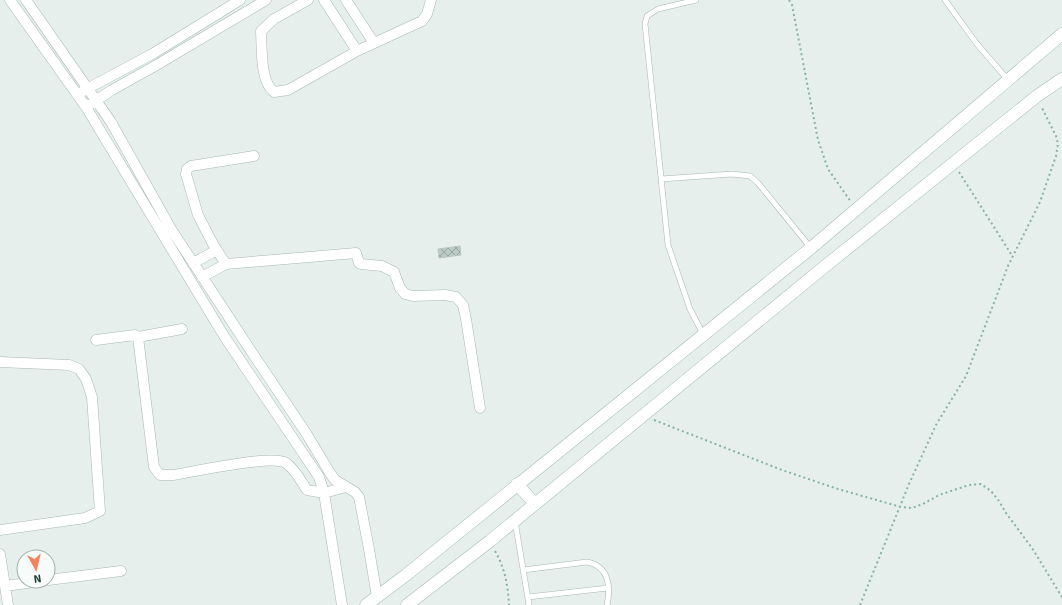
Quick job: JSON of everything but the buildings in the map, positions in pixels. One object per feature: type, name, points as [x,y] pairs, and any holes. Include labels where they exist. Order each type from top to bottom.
[{"type":"street","points":[[10,0],[86,107],[224,336],[319,477],[324,493],[342,605]]},
{"type":"street","points":[[26,0],[111,122],[171,229],[306,433],[330,473],[335,480],[355,492],[361,504],[377,597]]},
{"type":"street","points":[[77,94],[89,89],[154,53],[240,0]]},
{"type":"street","points":[[86,107],[112,90],[266,0]]},
{"type":"street","points":[[308,0],[274,19],[261,31],[263,70],[269,89],[274,92],[288,90],[357,51],[422,21],[427,14],[431,0]]},
{"type":"street","points":[[324,0],[357,51]]},
{"type":"street","points":[[346,0],[374,43]]},
{"type":"street","points":[[366,605],[811,248],[1062,34]]},
{"type":"street","points":[[407,605],[515,521],[829,262],[1037,96],[1062,79]]},
{"type":"street","points":[[226,264],[198,215],[186,174],[187,169],[191,166],[254,156]]},
{"type":"street","points":[[173,253],[183,247]]},
{"type":"street","points":[[193,263],[217,250]]},
{"type":"street","points":[[202,276],[226,264],[356,253],[359,263],[382,266],[394,272],[400,288],[405,294],[413,296],[445,295],[456,297],[463,305],[480,408]]},
{"type":"street","points":[[96,340],[135,335],[138,337],[182,329]]},
{"type":"street","points":[[138,337],[154,468],[160,475],[173,475],[258,461],[276,460],[285,462],[292,468],[307,490],[324,493],[346,487]]},
{"type":"street","points":[[0,362],[69,365],[79,369],[86,379],[92,397],[100,511],[85,518],[0,530]]},
{"type":"street","points":[[517,484],[535,504]]},
{"type":"street","points":[[0,554],[8,605]]},
{"type":"street","points":[[56,579],[121,571]]},
{"type":"street","points":[[5,586],[16,585]]},
{"type":"lane","points":[[696,0],[658,9],[647,16],[645,24],[668,245],[690,309],[703,334]]},
{"type":"lane","points":[[945,0],[977,44],[1008,80]]},
{"type":"lane","points":[[662,180],[732,174],[750,176],[758,183],[811,248]]},
{"type":"lane","points":[[515,521],[529,605]]},
{"type":"lane","points":[[523,570],[587,562],[594,563],[601,567],[605,572],[609,595],[607,605]]},
{"type":"lane","points":[[528,597],[608,588]]},
{"type":"path","points":[[789,0],[792,5],[818,140],[823,158],[828,169],[857,209]]},
{"type":"path","points":[[860,605],[909,484],[936,425],[966,376],[1013,257],[1040,202],[1056,156],[1058,144],[1056,136],[1037,96]]},
{"type":"path","points":[[953,164],[1013,257]]},
{"type":"path","points":[[642,416],[789,472],[838,489],[900,507],[912,508],[969,485],[981,484],[991,491],[999,501],[1032,548],[1062,597]]},
{"type":"path","points":[[490,541],[501,560],[508,584],[509,605]]}]
